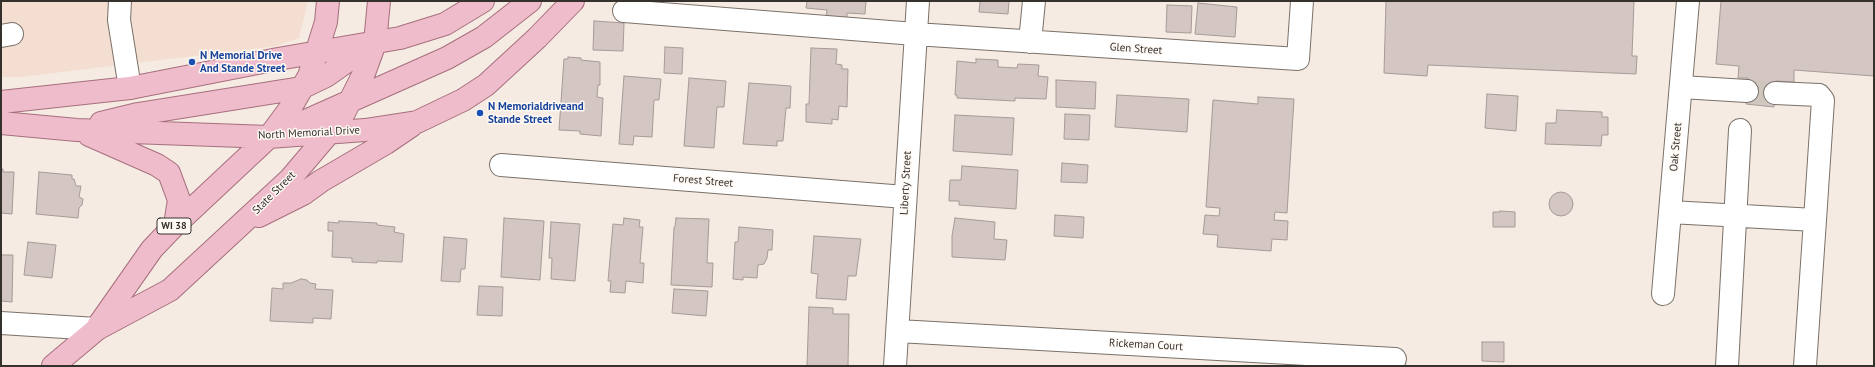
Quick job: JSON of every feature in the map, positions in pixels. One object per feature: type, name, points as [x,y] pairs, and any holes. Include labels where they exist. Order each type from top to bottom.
[{"type":"main road","name":"State Street","points":[[96,329],[152,249],[175,225],[269,137],[291,107],[309,76],[327,17],[328,1]]},
{"type":"main road","name":"State Street","points":[[53,366],[96,329],[170,290],[245,222],[290,178],[329,133],[344,113],[364,73],[375,43],[379,1]]},
{"type":"main road","points":[[1,102],[130,88],[278,59],[315,54],[400,38],[445,24],[483,1]]},
{"type":"main road","points":[[269,137],[447,58],[484,37],[530,1]]},
{"type":"main road","name":"North Memorial Drive","points":[[1,123],[77,130],[269,137],[365,130],[417,122],[463,100],[486,85],[537,38],[573,1]]},
{"type":"main road","points":[[77,130],[138,114],[301,88],[326,76],[375,43]]},
{"type":"main road","points":[[245,222],[277,208],[303,194],[320,181],[386,143],[417,122]]},
{"type":"main road","points":[[77,130],[157,165],[168,173],[179,200],[175,225]]},
{"type":"street","points":[[120,1],[119,20],[130,88]]},
{"type":"street","name":"Liberty Street","points":[[895,366],[918,1]]},
{"type":"street","points":[[1030,42],[1034,1]]},
{"type":"street","name":"Glen Street","points":[[624,11],[916,34],[1298,59],[1302,1]]},
{"type":"street","name":"Oak Street","points":[[1663,294],[1682,87],[1688,1]]},
{"type":"street","points":[[1682,87],[1747,91]]},
{"type":"street","points":[[1775,93],[1819,95],[1823,100],[1805,366]]},
{"type":"street","points":[[1727,366],[1740,130]]},
{"type":"street","name":"Forest Street","points":[[501,165],[906,197]]},
{"type":"street","points":[[1670,212],[1815,220]]},
{"type":"street","points":[[1,323],[96,329]]},
{"type":"street","name":"Rickeman Court","points":[[898,331],[1395,359]]},
{"type":"shaded area","points":[[1,1],[308,1],[299,38],[277,46],[21,77],[1,77]]},
{"type":"building","points":[[807,1],[866,1],[865,14],[847,13],[847,20],[826,18],[827,10],[806,8]]},
{"type":"building","points":[[980,1],[1009,1],[1008,14],[979,12]]},
{"type":"building","points":[[1386,1],[1634,1],[1632,56],[1637,56],[1636,74],[1428,65],[1427,76],[1384,73]]},
{"type":"building","points":[[1721,1],[1874,1],[1874,76],[1794,70],[1794,82],[1776,81],[1774,107],[1746,104],[1748,78],[1738,78],[1739,66],[1716,64]]},
{"type":"building","points":[[1198,3],[1237,7],[1235,37],[1195,34]]},
{"type":"building","points":[[1167,5],[1192,6],[1191,33],[1166,32]]},
{"type":"building","points":[[594,21],[624,23],[623,51],[593,50]]},
{"type":"building","points":[[665,47],[683,48],[682,74],[664,73]]},
{"type":"building","points":[[811,48],[837,49],[836,64],[842,65],[842,69],[848,69],[847,107],[839,106],[838,120],[832,119],[832,124],[806,122],[806,104],[809,104]]},
{"type":"building","points":[[568,57],[600,62],[600,85],[598,85],[597,97],[603,98],[601,136],[580,134],[580,131],[559,130],[564,59],[568,59]]},
{"type":"building","points":[[976,59],[998,60],[998,67],[1017,68],[1018,64],[1039,65],[1038,76],[1048,77],[1046,99],[1015,98],[1015,101],[957,98],[957,95],[955,95],[957,61],[976,63]]},
{"type":"building","points":[[624,76],[661,79],[659,100],[654,100],[652,137],[634,136],[633,145],[619,144]]},
{"type":"building","points":[[689,78],[726,81],[724,107],[717,107],[714,148],[684,146]]},
{"type":"building","points":[[1056,80],[1096,82],[1095,109],[1056,107]]},
{"type":"building","points":[[749,83],[791,86],[790,108],[786,108],[783,141],[777,141],[777,146],[743,144]]},
{"type":"building","points":[[1487,94],[1518,96],[1516,131],[1485,128]]},
{"type":"building","points":[[1117,95],[1189,99],[1187,132],[1115,127]]},
{"type":"building","points":[[1258,97],[1294,99],[1287,213],[1275,212],[1274,220],[1288,221],[1287,240],[1272,239],[1271,251],[1217,247],[1218,235],[1203,234],[1205,215],[1219,216],[1220,208],[1206,207],[1213,100],[1258,104]]},
{"type":"building","points":[[1557,110],[1602,112],[1602,117],[1608,117],[1608,135],[1602,135],[1601,146],[1545,144],[1546,123],[1556,123]]},
{"type":"building","points":[[1065,114],[1090,115],[1089,140],[1064,139]]},
{"type":"building","points":[[955,115],[1014,118],[1012,155],[953,151]]},
{"type":"building","points":[[1062,163],[1088,165],[1087,183],[1061,182]]},
{"type":"building","points":[[962,166],[1018,170],[1016,209],[959,205],[959,201],[949,201],[950,180],[961,180]]},
{"type":"building","points":[[1,169],[3,169],[3,172],[14,172],[12,214],[1,213]]},
{"type":"building","points":[[39,172],[72,175],[72,179],[74,179],[76,186],[81,186],[79,197],[83,199],[82,205],[79,208],[78,218],[36,214]]},
{"type":"building","points":[[1561,192],[1570,195],[1573,204],[1570,213],[1561,216],[1552,213],[1549,204],[1552,195]]},
{"type":"building","points":[[1493,212],[1515,212],[1515,227],[1493,227]]},
{"type":"building","points":[[1055,215],[1084,217],[1083,238],[1054,236]]},
{"type":"building","points":[[504,218],[544,221],[540,280],[501,277]]},
{"type":"building","points":[[624,218],[640,220],[639,227],[643,227],[640,263],[644,263],[643,283],[626,281],[625,293],[610,292],[611,281],[608,281],[613,224],[623,225]]},
{"type":"building","points":[[676,218],[709,219],[707,263],[713,263],[712,287],[671,285],[674,227]]},
{"type":"building","points":[[955,218],[995,222],[994,239],[1007,240],[1005,260],[952,257],[952,236]]},
{"type":"building","points":[[339,221],[377,223],[377,225],[395,227],[394,232],[404,234],[402,262],[352,262],[352,258],[332,257],[333,231],[328,231],[328,222],[339,223]]},
{"type":"building","points":[[551,222],[580,224],[575,281],[551,279],[552,258],[549,258]]},
{"type":"building","points":[[739,227],[773,230],[772,250],[768,250],[767,258],[764,264],[758,265],[757,278],[743,277],[743,280],[733,279],[735,242],[738,242]]},
{"type":"building","points":[[814,236],[861,239],[856,276],[848,276],[846,300],[816,298],[818,274],[811,273]]},
{"type":"building","points":[[444,237],[467,239],[465,269],[461,269],[460,282],[441,281]]},
{"type":"building","points":[[28,242],[56,245],[52,278],[24,275]]},
{"type":"building","points":[[1,255],[13,255],[12,302],[1,301]]},
{"type":"building","points":[[301,279],[316,284],[315,289],[333,290],[331,319],[313,318],[313,323],[270,321],[272,288],[283,289],[283,283],[291,283]]},
{"type":"building","points":[[479,286],[503,287],[502,316],[477,315]]},
{"type":"building","points":[[674,289],[708,291],[706,316],[672,313]]},
{"type":"building","points":[[809,307],[833,308],[833,314],[849,314],[848,366],[807,366]]},
{"type":"building","points":[[1482,342],[1504,342],[1504,362],[1482,361]]},
{"type":"tunnel","points":[[1747,91],[1775,93]]},
{"type":"place","name":"N Memorial Drive And Stande Street","points":[[192,62]]},
{"type":"place","name":"N Memorialdriveand Stande Street","points":[[480,113]]}]
